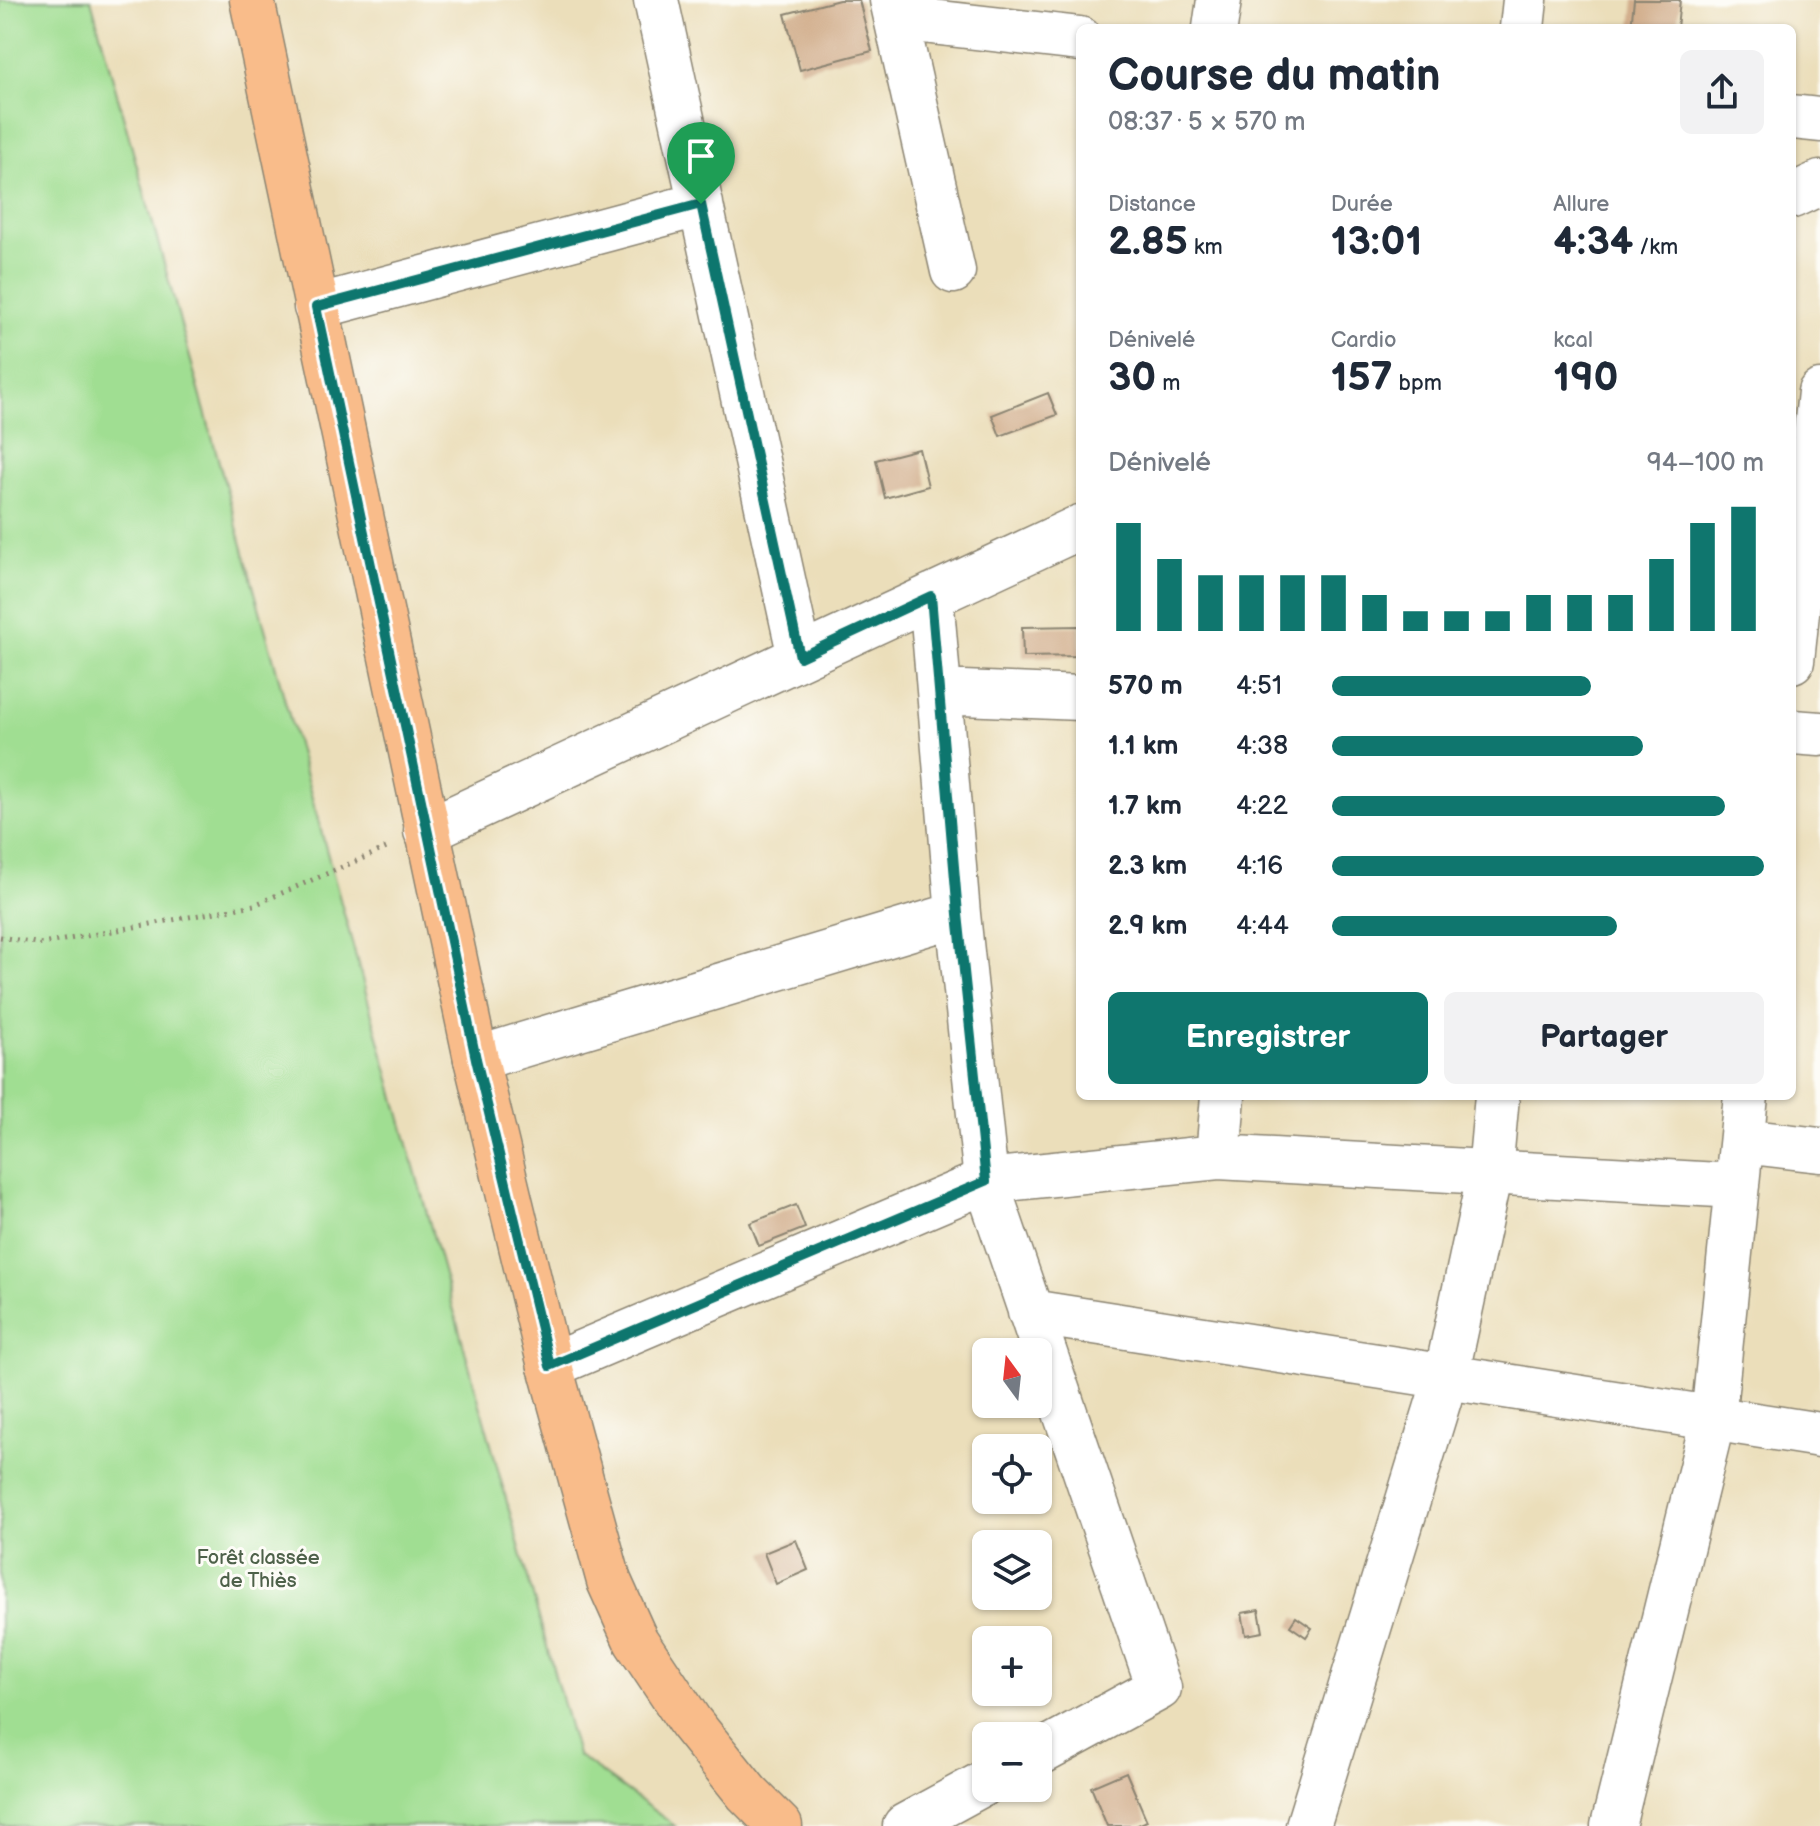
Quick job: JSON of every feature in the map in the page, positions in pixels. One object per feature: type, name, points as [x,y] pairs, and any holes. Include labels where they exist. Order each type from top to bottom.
[{"type":"main road","points":[[252,0],[476,1059],[550,1366],[609,1581],[636,1641],[690,1722],[747,1793],[780,1826]]},
{"type":"street","points":[[656,0],[800,657]]},
{"type":"street","points":[[1216,24],[1219,0]]},
{"type":"street","points":[[1522,24],[1525,0]]},
{"type":"street","points":[[953,271],[894,9],[1076,38]]},
{"type":"street","points":[[1796,117],[1820,120]]},
{"type":"street","points":[[1796,194],[1820,183]]},
{"type":"street","points":[[316,307],[701,204]]},
{"type":"street","points":[[1796,624],[1819,408]]},
{"type":"street","points":[[426,831],[1076,529]]},
{"type":"street","points":[[931,596],[958,914],[986,1181],[1159,1688],[1052,1746]]},
{"type":"street","points":[[940,692],[1076,698]]},
{"type":"street","points":[[1796,732],[1820,734]]},
{"type":"street","points":[[476,1059],[958,914]]},
{"type":"street","points":[[1218,1157],[1223,1100]]},
{"type":"street","points":[[1308,1826],[1446,1377],[1490,1172],[1497,1100]]},
{"type":"street","points":[[1613,1826],[1713,1419],[1746,1100]]},
{"type":"street","points":[[1742,1141],[1820,1150]]},
{"type":"street","points":[[550,1366],[986,1181],[1218,1157],[1737,1186]]},
{"type":"street","points":[[1030,1312],[1820,1435]]},
{"type":"street","points":[[905,1826],[972,1790]]},
{"type":"path","points":[[0,937],[42,944],[254,905],[426,831]]},
{"type":"green space","name":"Forêt classée de Thiès","points":[[0,0],[91,0],[577,1755],[675,1826],[0,1826]]},
{"type":"building","points":[[839,0],[859,0],[872,51],[800,70],[785,14]]},
{"type":"building","points":[[1634,0],[1680,0],[1677,24],[1631,24]]},
{"type":"building","points":[[1048,393],[1057,415],[1000,436],[992,415]]},
{"type":"building","points":[[919,449],[928,486],[885,498],[876,460]]},
{"type":"building","points":[[1076,626],[1076,656],[1023,657],[1022,627]]},
{"type":"building","points":[[796,1205],[805,1228],[759,1246],[750,1223]]},
{"type":"building","points":[[796,1540],[808,1570],[776,1584],[764,1553]]},
{"type":"building","points":[[1259,1610],[1263,1632],[1246,1635],[1242,1613]]},
{"type":"building","points":[[1296,1617],[1312,1628],[1306,1637],[1290,1626]]},
{"type":"building","points":[[1126,1772],[1147,1821],[1136,1826],[1107,1826],[1091,1787]]},
{"type":"route","points":[[701,204],[800,657],[931,596],[958,914],[986,1181],[550,1366],[476,1059],[316,307],[701,204]]}]
